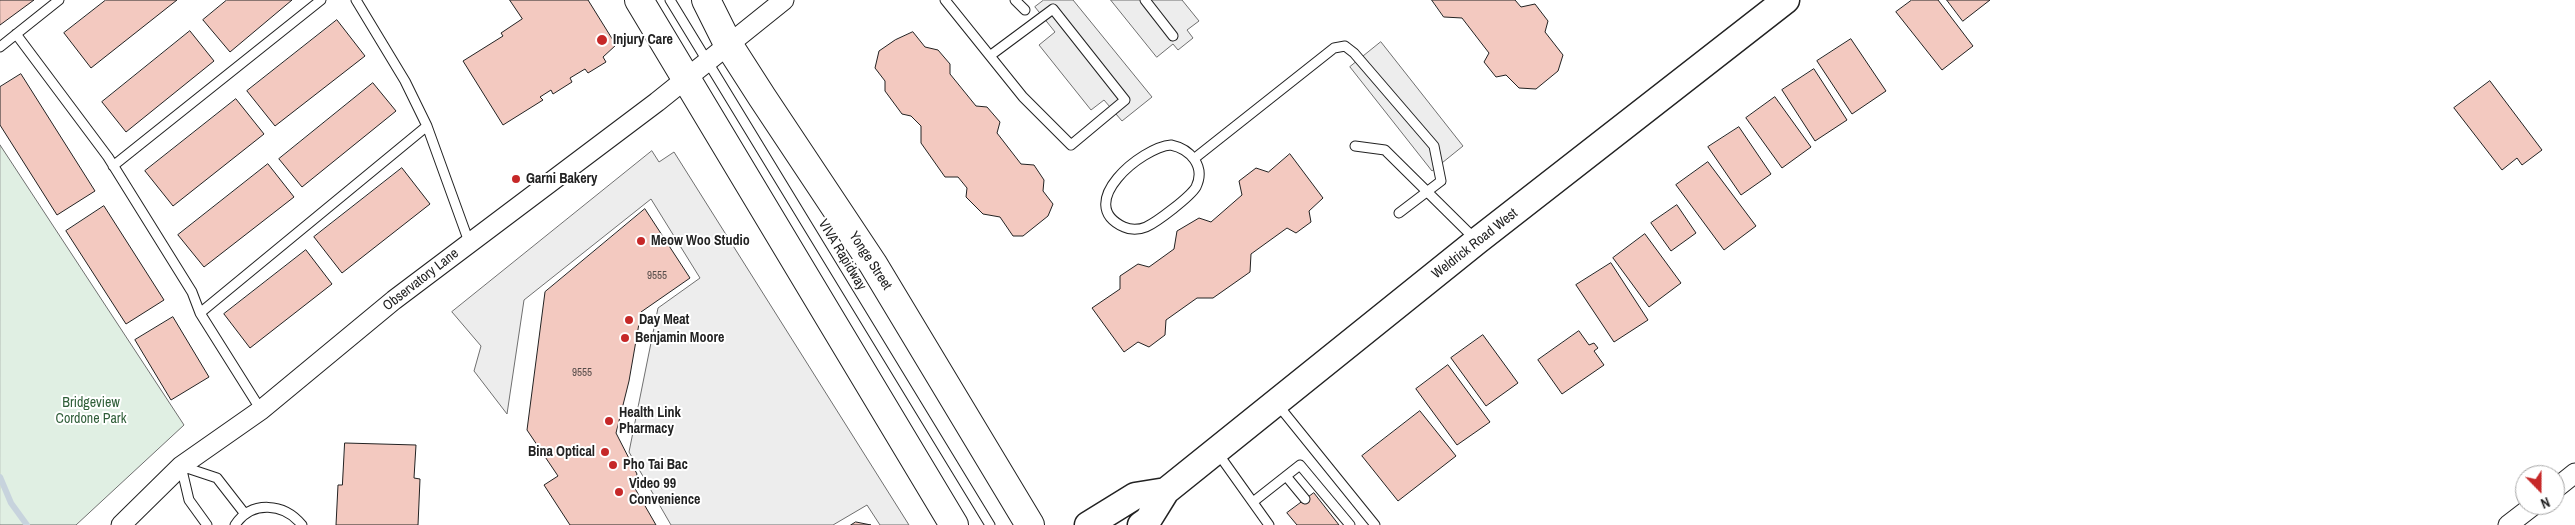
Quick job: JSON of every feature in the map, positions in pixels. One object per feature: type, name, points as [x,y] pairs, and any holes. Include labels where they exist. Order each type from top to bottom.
[{"type":"main road","points":[[639,0],[954,525]]},
{"type":"main road","name":"Yonge Street","points":[[706,0],[728,44],[874,264],[1030,525]]},
{"type":"street","name":"Observatory Lane","points":[[121,525],[181,466],[261,410],[394,300],[784,0]]},
{"type":"street","name":"Weldrick Road West","points":[[1142,525],[1148,520],[1166,491],[1217,452],[1477,241],[1786,0]]},
{"type":"street","points":[[2565,481],[2575,473]]},
{"type":"street","name":"Weldrick Road West","points":[[1088,525],[1134,496],[1166,491]]},
{"type":"street","points":[[2508,525],[2521,515]]},
{"type":"lane","points":[[0,47],[59,0]]},
{"type":"lane","points":[[113,166],[321,0]]},
{"type":"lane","points":[[356,0],[405,81],[427,126],[462,218],[469,242]]},
{"type":"lane","name":"VIVA Rapidway","points":[[670,0],[990,525]]},
{"type":"lane","points":[[945,0],[1024,97],[1071,145],[1125,100],[1053,9],[991,55]]},
{"type":"lane","points":[[1015,0],[1024,10]]},
{"type":"lane","points":[[1144,0],[1173,36]]},
{"type":"lane","points":[[16,34],[113,166],[192,292],[200,313],[261,410]]},
{"type":"lane","points":[[1195,158],[1334,48],[1345,46],[1354,53],[1434,146],[1441,181],[1399,213]]},
{"type":"lane","points":[[200,313],[427,126]]},
{"type":"lane","points":[[1162,146],[1180,147],[1195,158],[1198,167],[1196,186],[1190,194],[1154,222],[1136,230],[1127,229],[1112,219],[1106,202],[1111,184],[1154,150],[1162,146]]},
{"type":"lane","points":[[1355,146],[1385,150],[1477,241]]},
{"type":"lane","points":[[1276,403],[1375,525]]},
{"type":"lane","points":[[1217,452],[1269,525]]},
{"type":"lane","points":[[1253,502],[1300,465],[1350,525]]},
{"type":"lane","points":[[181,466],[217,478],[245,514]]},
{"type":"lane","points":[[181,466],[189,500],[207,525]]},
{"type":"lane","points":[[1286,476],[1305,499]]},
{"type":"lane","points":[[234,525],[245,514],[257,508],[270,507],[284,509],[295,516],[302,525]]},
{"type":"green space","name":"Bridgeview Cordone Park","points":[[0,145],[184,425],[76,525],[0,525]]},
{"type":"shaded area","points":[[1044,0],[1073,0],[1152,97],[1122,121],[1104,100],[1091,110],[1039,45],[1055,32],[1035,7]]},
{"type":"shaded area","points":[[1111,0],[1182,0],[1199,21],[1187,30],[1193,38],[1178,50],[1173,44],[1157,57]]},
{"type":"shaded area","points":[[1381,42],[1463,146],[1432,171],[1350,67]]},
{"type":"shaded area","points":[[652,151],[659,162],[674,152],[909,525],[880,525],[867,505],[833,525],[671,525],[629,452],[658,308],[700,278],[651,199],[524,300],[507,414],[474,371],[481,346],[452,312]]},
{"type":"building","points":[[0,0],[34,0],[0,25]]},
{"type":"building","points":[[106,0],[177,0],[91,68],[64,33]]},
{"type":"building","points":[[227,0],[292,0],[230,52],[203,20]]},
{"type":"building","points":[[510,0],[588,0],[616,45],[603,57],[606,62],[588,73],[585,69],[570,78],[572,82],[553,94],[551,90],[540,97],[543,100],[503,125],[463,61],[503,36],[501,33],[522,19]]},
{"type":"building","points":[[1432,0],[1515,0],[1521,7],[1535,4],[1548,21],[1545,32],[1563,55],[1558,71],[1536,89],[1519,88],[1506,75],[1496,77],[1484,62],[1489,53],[1462,18],[1444,17]]},
{"type":"building","points":[[1912,0],[1938,0],[1973,46],[1942,70],[1896,12]]},
{"type":"building","points":[[1947,0],[1990,0],[1963,21]]},
{"type":"building","points":[[337,20],[365,56],[275,126],[247,91]]},
{"type":"building","points":[[190,31],[214,61],[126,132],[102,102]]},
{"type":"building","points":[[913,32],[925,47],[938,50],[950,64],[950,74],[976,106],[987,107],[1000,122],[997,133],[1021,164],[1034,165],[1044,180],[1043,191],[1053,204],[1048,216],[1023,236],[1013,236],[1000,217],[983,214],[966,197],[967,188],[958,177],[945,177],[921,143],[921,126],[911,116],[902,114],[885,91],[885,81],[875,68],[879,51],[895,40]]},
{"type":"building","points":[[1851,39],[1886,91],[1852,114],[1817,61]]},
{"type":"building","points":[[1814,69],[1847,120],[1815,141],[1782,90]]},
{"type":"building","points":[[21,74],[95,191],[57,215],[0,125],[0,87]]},
{"type":"building","points":[[2490,81],[2542,150],[2522,165],[2517,158],[2502,170],[2454,108]]},
{"type":"building","points":[[373,83],[396,111],[302,187],[279,159]]},
{"type":"building","points":[[1775,97],[1811,147],[1782,168],[1746,118]]},
{"type":"building","points":[[236,99],[264,134],[173,206],[145,171]]},
{"type":"building","points":[[1739,127],[1771,174],[1741,195],[1708,147]]},
{"type":"building","points":[[1290,154],[1323,198],[1309,211],[1311,222],[1296,233],[1287,228],[1251,254],[1250,272],[1213,298],[1197,298],[1166,320],[1165,335],[1149,347],[1138,342],[1124,352],[1092,308],[1120,289],[1120,276],[1138,264],[1149,267],[1174,249],[1177,231],[1199,218],[1211,222],[1242,195],[1239,181],[1256,168],[1268,172]]},
{"type":"building","points":[[1708,162],[1756,226],[1724,250],[1676,185]]},
{"type":"building","points":[[268,164],[294,197],[204,267],[178,235]]},
{"type":"building","points":[[402,168],[430,204],[342,273],[314,237]]},
{"type":"building","points":[[1677,205],[1696,233],[1671,251],[1651,223]]},
{"type":"building","points":[[104,206],[164,300],[126,324],[66,231]]},
{"type":"building","points":[[645,209],[690,278],[641,312],[629,381],[616,433],[637,474],[633,485],[656,525],[570,525],[544,485],[558,476],[527,430],[545,292]]},
{"type":"building","points":[[1645,234],[1681,283],[1649,307],[1613,258]]},
{"type":"building","points":[[306,250],[332,284],[250,348],[224,314]]},
{"type":"building","points":[[1611,263],[1648,320],[1614,342],[1576,285]]},
{"type":"building","points":[[173,317],[209,377],[171,400],[135,340]]},
{"type":"building","points":[[1579,331],[1589,345],[1594,343],[1598,348],[1594,351],[1604,365],[1562,394],[1538,360]]},
{"type":"building","points":[[1483,335],[1518,383],[1486,406],[1451,358]]},
{"type":"building","points":[[1448,365],[1490,422],[1457,445],[1416,389]]},
{"type":"building","points":[[1420,411],[1456,456],[1398,501],[1362,456]]},
{"type":"building","points":[[345,443],[416,445],[414,478],[420,479],[418,525],[336,525],[338,485],[342,485]]},
{"type":"building","points":[[1314,493],[1339,525],[1297,525],[1287,513]]},
{"type":"building","points":[[856,522],[871,525],[851,525]]},
{"type":"waterway","points":[[0,477],[11,503],[27,525]]},
{"type":"place","name":"Injury Care","points":[[602,40]]},
{"type":"place","name":"Garni Bakery","points":[[516,179]]},
{"type":"place","name":"Meow Woo Studio","points":[[641,241]]},
{"type":"place","name":"Day Meat","points":[[629,320]]},
{"type":"place","name":"Benjamin Moore","points":[[625,338]]},
{"type":"place","name":"Health Link Pharmacy","points":[[609,421]]},
{"type":"place","name":"Bina Optical","points":[[605,452]]},
{"type":"place","name":"Pho Tai Bac","points":[[613,465]]},
{"type":"place","name":"Video 99 Convenience","points":[[619,492]]}]
